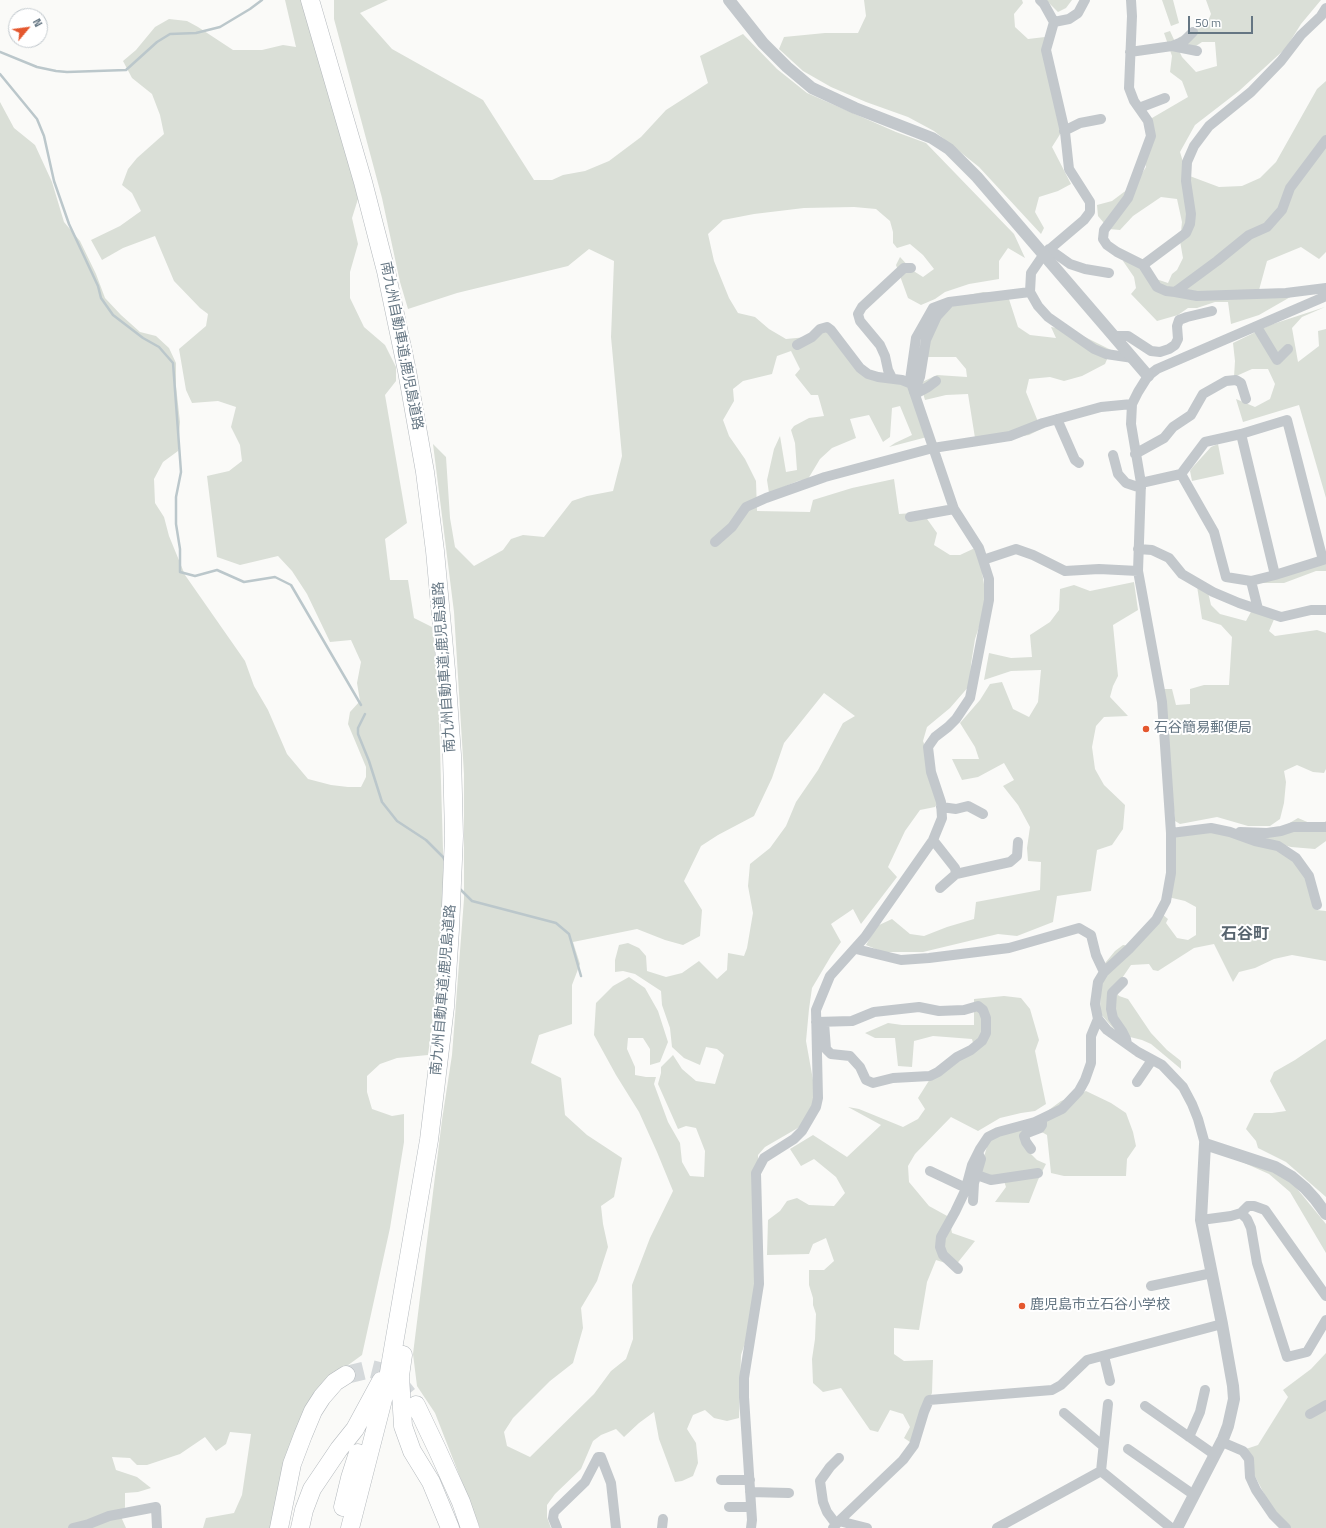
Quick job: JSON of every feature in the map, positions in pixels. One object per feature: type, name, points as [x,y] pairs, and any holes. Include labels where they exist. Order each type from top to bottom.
[{"type":"highway","name":"南九州自動車道;鹿児島道路","points":[[310,0],[363,182],[386,271],[407,371],[425,472],[441,611],[452,755],[454,836],[448,960],[429,1140],[394,1344],[375,1434],[350,1528]]},
{"type":"highway","points":[[429,1140],[420,1234],[400,1376],[401,1402],[403,1426],[406,1437],[412,1451],[431,1482],[450,1528]]},
{"type":"highway","name":"南九州自動車道;鹿児島道路","points":[[338,1528],[350,1478],[394,1344]]},
{"type":"highway","points":[[279,1528],[292,1464],[305,1429],[313,1411],[322,1397],[335,1382],[346,1375]]},
{"type":"highway","points":[[300,1528],[304,1510],[312,1489],[339,1448],[355,1429],[382,1380]]},
{"type":"highway","points":[[416,1405],[461,1502],[470,1528]]},
{"type":"street","points":[[729,0],[763,43],[787,67],[812,88],[854,108],[932,138],[949,149],[1046,252],[1148,376]]},
{"type":"street","points":[[1040,0],[1044,4],[1054,22],[1046,50],[1064,130],[1069,169],[1090,202],[1090,212],[1084,220],[1046,252],[1032,273],[1030,292],[1038,306],[1048,317],[1094,349],[1106,354],[1132,358]]},
{"type":"street","points":[[1054,22],[1069,19],[1078,13],[1085,0]]},
{"type":"street","points":[[1131,0],[1132,16],[1129,88],[1134,100],[1148,121],[1151,136],[1128,198],[1104,230],[1103,239],[1107,245],[1117,252],[1143,265],[1157,287],[1166,291],[1197,296],[1286,293],[1326,288]]},
{"type":"street","points":[[1143,265],[1186,233],[1190,224],[1191,214],[1186,181],[1187,162],[1194,146],[1209,126],[1252,92],[1276,66],[1301,35],[1321,16],[1326,8]]},
{"type":"street","points":[[1130,52],[1172,46],[1184,41],[1193,32]]},
{"type":"street","points":[[1172,46],[1197,51]]},
{"type":"street","points":[[1139,108],[1165,98]]},
{"type":"street","points":[[1064,130],[1080,123],[1101,119]]},
{"type":"street","points":[[1175,292],[1249,235],[1267,227],[1282,210],[1290,188],[1326,140]]},
{"type":"street","points":[[1046,252],[1070,264],[1085,269],[1109,273]]},
{"type":"street","points":[[892,378],[880,345],[860,322],[858,314],[862,307],[904,268],[911,268]]},
{"type":"street","points":[[820,1022],[852,1021],[874,1012],[919,1008],[945,1011],[964,1010],[978,1006],[983,1010],[986,1018],[986,1033],[982,1041],[971,1050],[957,1057],[938,1072],[930,1076],[893,1078],[873,1082],[866,1080],[860,1067],[850,1056],[831,1054],[826,1049],[816,1010],[830,976],[856,948],[922,858],[933,840],[942,818],[941,802],[931,772],[928,747],[935,737],[956,719],[970,698],[989,600],[989,579],[979,548],[954,509],[910,380],[916,338],[933,308],[949,302],[1030,292]]},
{"type":"street","points":[[1177,1528],[1222,1442],[1228,1426],[1234,1399],[1222,1324],[1201,1220],[1205,1144],[1198,1119],[1192,1104],[1182,1087],[1162,1065],[1107,1030],[1098,1019],[1095,1004],[1098,982],[1104,972],[1130,949],[1156,920],[1166,902],[1170,874],[1170,832],[1162,702],[1138,571],[1141,486],[1131,424],[1132,404],[1148,376],[1157,370],[1324,299]]},
{"type":"street","points":[[1114,336],[1128,336],[1151,351],[1160,352],[1175,345],[1178,339],[1177,326],[1179,320],[1212,311]]},
{"type":"street","points":[[797,345],[812,337],[820,329],[827,327],[831,330],[860,368],[868,374],[878,377],[902,380],[914,390],[928,388],[936,381]]},
{"type":"street","points":[[1257,327],[1277,360],[1288,349]]},
{"type":"street","points":[[1135,454],[1164,438],[1173,427],[1191,415],[1203,394],[1226,381],[1236,380],[1241,383],[1246,398]]},
{"type":"street","points":[[715,542],[732,527],[746,507],[766,498],[826,477],[933,448],[1010,436],[1043,423],[1101,407],[1132,404]]},
{"type":"street","points":[[1057,419],[1075,460],[1079,463]]},
{"type":"street","points":[[1114,455],[1118,474],[1126,483],[1141,486],[1181,474],[1206,442],[1242,434],[1287,420],[1324,560],[1251,581],[1226,577],[1214,532],[1181,474]]},
{"type":"street","points":[[1242,434],[1275,575]]},
{"type":"street","points":[[910,517],[954,509]]},
{"type":"street","points":[[983,560],[1016,549],[1033,555],[1065,571],[1099,569],[1138,571]]},
{"type":"street","points":[[1138,549],[1152,550],[1169,558],[1182,574],[1213,592],[1281,617],[1311,610],[1326,610]]},
{"type":"street","points":[[1251,581],[1258,609]]},
{"type":"street","points":[[941,807],[956,809],[968,806],[983,814]]},
{"type":"street","points":[[1230,832],[1267,833],[1293,827],[1326,827]]},
{"type":"street","points":[[1170,832],[1211,828],[1278,846],[1296,858],[1309,876],[1317,905]]},
{"type":"street","points":[[933,840],[955,868],[956,874]]},
{"type":"street","points":[[940,888],[956,874],[1010,862],[1017,856],[1018,842]]},
{"type":"street","points":[[856,948],[901,960],[929,958],[1009,948],[1079,928],[1091,935],[1096,954],[1104,972]]},
{"type":"street","points":[[1123,982],[1112,992],[1111,1009],[1112,1018],[1126,1038],[1127,1044]]},
{"type":"street","points":[[958,1269],[943,1255],[940,1247],[941,1237],[966,1188],[972,1165],[978,1153],[988,1137],[998,1132],[1042,1119],[1062,1109],[1079,1091],[1091,1063],[1091,1036],[1098,1019]]},
{"type":"street","points":[[751,1528],[750,1480],[744,1378],[759,1284],[756,1173],[764,1158],[794,1139],[802,1131],[816,1107],[818,1098],[820,1022]]},
{"type":"street","points":[[1136,1082],[1152,1060]]},
{"type":"street","points":[[1031,1149],[1024,1136],[1027,1133],[1040,1128],[1042,1125],[1042,1119]]},
{"type":"street","points":[[1205,1144],[1275,1167],[1292,1177],[1305,1188],[1326,1214]]},
{"type":"street","points":[[973,1201],[974,1183],[981,1158],[978,1153]]},
{"type":"street","points":[[930,1171],[966,1188]]},
{"type":"street","points":[[977,1175],[992,1180],[1038,1172]]},
{"type":"street","points":[[1201,1220],[1231,1216],[1241,1213],[1248,1206],[1254,1206],[1265,1210],[1326,1296]]},
{"type":"street","points":[[1241,1213],[1247,1219],[1251,1228],[1256,1263],[1287,1357],[1307,1352],[1326,1320]]},
{"type":"street","points":[[1151,1286],[1212,1273]]},
{"type":"street","points":[[836,1524],[903,1460],[914,1445],[929,1400],[1052,1390],[1061,1385],[1087,1360],[1222,1324]]},
{"type":"street","points":[[1104,1356],[1110,1381]]},
{"type":"street","points":[[1189,1437],[1200,1412],[1205,1390]]},
{"type":"street","points":[[1101,1471],[1108,1404]]},
{"type":"street","points":[[1310,1414],[1326,1404]]},
{"type":"street","points":[[1145,1406],[1215,1455]]},
{"type":"street","points":[[1064,1413],[1103,1446]]},
{"type":"street","points":[[1222,1442],[1243,1451],[1249,1459],[1250,1477],[1256,1490],[1274,1515],[1286,1528]]},
{"type":"street","points":[[1128,1449],[1194,1495]]},
{"type":"street","points":[[557,1528],[553,1518],[554,1512],[584,1482],[598,1457],[601,1457],[611,1483],[616,1528]]},
{"type":"street","points":[[839,1458],[830,1467],[820,1481],[823,1502],[836,1524],[861,1527]]},
{"type":"street","points":[[997,1528],[1101,1471]]},
{"type":"street","points":[[1101,1471],[1171,1528]]},
{"type":"street","points":[[721,1480],[750,1480]]},
{"type":"street","points":[[750,1492],[789,1493]]},
{"type":"street","points":[[73,1528],[89,1524],[108,1516],[156,1507],[157,1528]]},
{"type":"street","points":[[729,1507],[751,1507]]},
{"type":"shaded area","points":[[285,0],[309,0],[358,199],[352,218],[358,244],[350,272],[350,298],[364,327],[385,345],[396,367],[396,381],[385,395],[407,523],[385,539],[390,580],[408,580],[414,618],[432,627],[438,680],[444,884],[438,981],[428,1055],[397,1058],[380,1064],[367,1076],[367,1092],[372,1109],[392,1116],[404,1114],[404,1142],[390,1228],[362,1355],[329,1379],[272,1528],[203,1528],[206,1518],[234,1513],[242,1495],[251,1434],[230,1432],[226,1444],[216,1451],[205,1437],[180,1454],[147,1465],[137,1465],[130,1458],[112,1457],[116,1470],[137,1477],[151,1488],[138,1492],[125,1493],[125,1507],[122,1519],[126,1528],[0,1528],[0,102],[14,128],[35,145],[52,182],[64,222],[80,241],[96,274],[105,298],[140,332],[156,336],[169,348],[176,363],[176,386],[180,422],[178,451],[163,462],[154,479],[155,503],[164,517],[169,536],[185,575],[245,661],[254,686],[268,710],[287,754],[308,779],[331,785],[361,787],[366,777],[366,767],[348,724],[350,712],[360,701],[357,683],[361,662],[351,640],[330,642],[307,594],[292,571],[278,556],[240,565],[217,557],[207,476],[229,471],[242,461],[240,445],[231,427],[236,407],[218,401],[192,403],[186,390],[179,349],[206,326],[208,314],[200,308],[174,281],[155,236],[123,248],[102,260],[91,240],[120,226],[141,211],[132,193],[122,185],[128,169],[137,158],[164,134],[160,115],[152,94],[132,78],[123,61],[136,50],[155,27],[169,19],[187,21],[233,50],[262,50],[283,45],[296,47]]},
{"type":"shaded area","points":[[334,0],[388,0],[360,13],[392,49],[483,100],[534,180],[552,180],[563,175],[585,171],[609,161],[641,137],[666,110],[708,83],[700,56],[743,34],[777,69],[807,93],[896,132],[926,143],[1014,234],[1025,258],[1008,248],[999,261],[999,279],[969,284],[945,292],[935,299],[921,305],[908,298],[896,265],[900,257],[912,270],[923,277],[934,269],[923,255],[910,244],[897,248],[893,243],[893,232],[890,221],[876,209],[854,207],[804,208],[754,214],[723,220],[708,234],[714,261],[729,298],[738,313],[755,317],[769,329],[786,339],[807,337],[826,328],[848,356],[871,371],[912,388],[927,437],[889,447],[912,435],[900,406],[892,408],[890,437],[883,442],[869,415],[850,419],[856,438],[832,448],[820,459],[808,479],[798,481],[769,493],[767,480],[774,449],[780,436],[786,472],[797,470],[795,443],[791,430],[794,426],[809,418],[824,416],[818,395],[811,395],[795,375],[800,369],[791,351],[777,356],[772,374],[743,381],[733,389],[734,401],[723,420],[729,436],[745,459],[756,481],[757,511],[810,512],[813,500],[852,488],[894,479],[899,514],[913,513],[925,516],[937,533],[934,545],[950,555],[960,555],[975,548],[980,559],[987,603],[975,639],[971,664],[970,685],[950,708],[927,727],[923,741],[935,773],[941,798],[935,807],[920,810],[905,831],[888,867],[897,877],[861,924],[853,909],[831,924],[841,942],[812,988],[809,1009],[806,1041],[813,1080],[814,1102],[803,1125],[765,1147],[758,1155],[759,1302],[741,1355],[739,1418],[727,1421],[714,1418],[705,1410],[693,1415],[687,1429],[696,1443],[698,1463],[693,1476],[682,1481],[675,1482],[659,1439],[654,1412],[624,1437],[616,1429],[601,1435],[593,1441],[581,1469],[555,1494],[547,1505],[547,1517],[551,1528],[480,1528],[435,1413],[417,1386],[413,1354],[442,1120],[452,1055],[464,899],[464,774],[454,612],[433,444],[446,457],[450,518],[455,547],[474,566],[503,550],[511,539],[523,535],[544,537],[572,501],[587,496],[613,491],[622,456],[611,337],[614,261],[589,249],[568,266],[457,293],[408,309],[400,282],[382,198],[334,19]],"holes":[[[824,693],[855,716],[843,723],[818,770],[796,802],[786,826],[770,848],[750,864],[748,886],[753,913],[747,948],[744,956],[728,953],[727,970],[717,979],[699,961],[682,973],[666,977],[647,971],[646,956],[639,948],[628,943],[619,945],[615,960],[615,972],[623,971],[635,974],[661,991],[662,1005],[670,1028],[672,1047],[684,1058],[700,1065],[706,1047],[717,1049],[724,1055],[715,1084],[696,1081],[682,1069],[673,1055],[661,1067],[658,1084],[678,1129],[686,1126],[696,1128],[705,1151],[704,1177],[690,1176],[682,1162],[680,1143],[668,1122],[654,1084],[656,1077],[635,1075],[635,1067],[627,1049],[628,1038],[643,1038],[650,1049],[650,1065],[660,1062],[668,1042],[658,1011],[645,988],[629,977],[613,986],[596,1003],[594,1035],[639,1112],[673,1191],[650,1238],[632,1285],[633,1339],[626,1359],[611,1371],[594,1394],[530,1457],[507,1446],[504,1432],[513,1418],[550,1381],[573,1363],[583,1328],[581,1308],[597,1281],[608,1247],[601,1206],[614,1197],[622,1158],[587,1135],[565,1115],[561,1078],[531,1063],[539,1035],[572,1024],[572,985],[580,964],[573,942],[637,929],[683,945],[700,936],[702,910],[684,881],[701,846],[754,816],[772,778],[784,743]]]},
{"type":"shaded area","points":[[864,0],[1022,0],[1023,3],[1014,14],[1015,27],[1028,39],[1045,37],[1064,128],[1052,147],[1071,184],[1058,191],[1039,197],[1035,212],[1044,228],[1041,234],[979,167],[934,131],[908,117],[866,102],[831,87],[803,71],[779,49],[784,37],[825,33],[858,33],[866,16]]},
{"type":"shaded area","points":[[1046,0],[1072,0],[1066,8],[1058,12]]},
{"type":"shaded area","points":[[1162,0],[1173,0],[1179,23],[1171,26]]},
{"type":"shaded area","points":[[1206,0],[1321,0],[1301,24],[1286,48],[1239,91],[1195,125],[1180,152],[1187,175],[1219,187],[1242,186],[1260,178],[1276,162],[1317,89],[1326,81],[1326,252],[1319,259],[1301,247],[1267,261],[1259,290],[1306,288],[1259,315],[1231,324],[1228,302],[1215,302],[1197,308],[1188,308],[1178,315],[1157,321],[1131,294],[1136,288],[1134,277],[1123,261],[1127,259],[1153,278],[1168,283],[1172,274],[1177,270],[1183,258],[1180,241],[1182,222],[1177,199],[1161,197],[1133,216],[1120,230],[1109,229],[1098,216],[1097,205],[1112,201],[1136,183],[1146,167],[1143,155],[1152,118],[1188,97],[1182,81],[1170,72],[1172,56],[1164,33],[1170,31],[1182,57],[1196,72],[1217,66],[1215,42],[1202,42],[1187,52],[1178,38],[1208,21],[1211,14]]},
{"type":"shaded area","points":[[983,292],[1007,293],[1018,327],[1030,335],[1056,338],[1051,327],[1071,330],[1111,350],[1105,364],[1082,376],[1064,381],[1050,377],[1029,379],[1026,392],[1041,429],[1029,435],[1005,439],[975,438],[968,394],[946,395],[925,400],[920,383],[937,375],[967,377],[966,369],[956,357],[926,357],[933,319],[958,297]]},
{"type":"shaded area","points":[[1325,307],[1302,317],[1292,328],[1298,362],[1319,346],[1318,331],[1326,329],[1326,498],[1299,405],[1243,422],[1236,399],[1255,407],[1270,399],[1275,384],[1268,369],[1252,369],[1234,377],[1235,361],[1233,343],[1270,325]]},
{"type":"shaded area","points":[[1218,444],[1224,474],[1192,481],[1190,471],[1192,468],[1211,447]]},
{"type":"shaded area","points":[[1326,556],[1326,571],[1316,571],[1284,583],[1254,583]]},
{"type":"shaded area","points":[[1134,582],[1138,610],[1113,625],[1118,676],[1110,697],[1128,716],[1104,717],[1096,726],[1092,747],[1095,769],[1104,785],[1125,805],[1123,829],[1112,845],[1097,850],[1091,891],[1057,896],[1053,922],[1017,936],[998,934],[923,952],[883,952],[866,945],[877,926],[892,919],[910,934],[924,936],[974,919],[976,902],[1040,890],[1041,862],[1028,861],[1027,848],[1030,827],[1018,805],[1003,786],[1014,780],[1004,763],[978,777],[962,780],[952,759],[979,759],[975,747],[960,723],[980,700],[990,684],[1002,682],[1013,709],[1029,717],[1038,702],[1041,670],[1011,671],[984,680],[989,653],[1011,658],[1032,657],[1030,635],[1050,622],[1059,610],[1060,589],[1074,585],[1090,591]]},
{"type":"shaded area","points":[[1197,586],[1208,592],[1211,605],[1220,614],[1246,621],[1252,610],[1275,617],[1269,631],[1275,636],[1317,630],[1326,633],[1326,769],[1324,773],[1313,772],[1297,765],[1284,771],[1286,782],[1284,803],[1280,819],[1270,826],[1248,826],[1217,817],[1180,824],[1175,821],[1163,689],[1172,689],[1176,705],[1190,704],[1190,689],[1204,685],[1229,685],[1232,637],[1221,625],[1202,619]]},
{"type":"shaded area","points":[[1298,818],[1319,827],[1326,821],[1326,841],[1315,849],[1291,847],[1245,834],[1281,828]]},
{"type":"shaded area","points":[[1212,832],[1278,848],[1301,866],[1316,910],[1326,911],[1326,961],[1292,955],[1274,959],[1255,968],[1239,972],[1233,982],[1214,944],[1194,948],[1158,971],[1153,970],[1149,964],[1131,965],[1114,990],[1119,996],[1128,999],[1151,1033],[1167,1050],[1181,1061],[1181,1069],[1151,1044],[1122,1035],[1112,1027],[1100,1013],[1101,968],[1115,951],[1123,945],[1133,946],[1162,914],[1168,919],[1166,923],[1177,938],[1188,940],[1196,935],[1196,907],[1185,901],[1168,897],[1175,835]]},
{"type":"shaded area","points":[[1004,996],[1021,998],[1030,1009],[1039,1040],[1035,1051],[1046,1104],[1035,1111],[1000,1118],[978,1131],[951,1117],[915,1154],[908,1166],[909,1182],[929,1206],[949,1217],[952,1233],[975,1241],[955,1266],[936,1260],[927,1282],[919,1330],[894,1328],[894,1354],[904,1361],[933,1360],[932,1393],[910,1442],[904,1438],[910,1427],[903,1414],[890,1410],[878,1432],[870,1430],[841,1388],[823,1392],[813,1383],[812,1359],[815,1339],[816,1314],[809,1285],[809,1270],[824,1270],[834,1261],[826,1238],[813,1244],[809,1254],[767,1255],[768,1220],[780,1211],[787,1201],[797,1198],[809,1205],[834,1206],[845,1193],[836,1177],[814,1159],[801,1166],[790,1149],[813,1135],[847,1157],[881,1125],[848,1107],[859,1109],[903,1127],[918,1119],[925,1109],[918,1098],[930,1079],[974,1047],[972,1039],[933,1036],[914,1041],[912,1067],[898,1066],[895,1038],[875,1038],[865,1033],[888,1023],[902,1025],[974,1025],[974,999]]},
{"type":"shaded area","points":[[1326,1039],[1326,1197],[1286,1162],[1258,1148],[1256,1141],[1246,1129],[1254,1113],[1286,1111],[1270,1081],[1274,1072]]},
{"type":"shaded area","points":[[1086,1091],[1111,1103],[1126,1113],[1136,1146],[1127,1159],[1126,1176],[1064,1176],[1051,1173],[1047,1135],[1040,1131],[1030,1134],[1029,1152],[1037,1160],[1046,1164],[1029,1203],[995,1202],[1006,1187],[1003,1178],[978,1179],[989,1139],[1038,1118],[1061,1101]]},
{"type":"shaded area","points":[[1222,1153],[1275,1169],[1294,1185],[1326,1224],[1326,1253],[1290,1192],[1269,1174]]},
{"type":"shaded area","points":[[1326,1353],[1326,1528],[1282,1528],[1247,1461],[1246,1449],[1258,1445],[1288,1397],[1283,1390],[1311,1369]]},
{"type":"waterway","points":[[0,52],[37,67],[56,71],[126,70],[157,42],[170,34],[196,33],[220,27],[262,0]]},
{"type":"waterway","points":[[0,74],[37,119],[44,136],[54,181],[69,224],[98,286],[101,298],[113,315],[143,338],[159,347],[173,363],[181,472],[176,497],[176,524],[180,549],[180,572],[195,576],[217,570],[244,582],[275,577],[291,585],[361,705]]},
{"type":"waterway","points":[[365,714],[358,728],[358,734],[369,761],[382,802],[397,821],[426,840],[443,857],[445,861]]},
{"type":"waterway","points":[[460,889],[472,901],[556,923],[569,934],[581,976]]},
{"type":"tunnel","points":[[346,1375],[371,1369],[379,1371],[398,1382],[416,1405]]},
{"type":"place","name":"石谷簡易郵便局","points":[[1146,729]]},
{"type":"place","name":"鹿児島市立石谷小学校","points":[[1022,1306]]},
{"type":"district","name":"石谷町","points":[[1245,935]]}]
